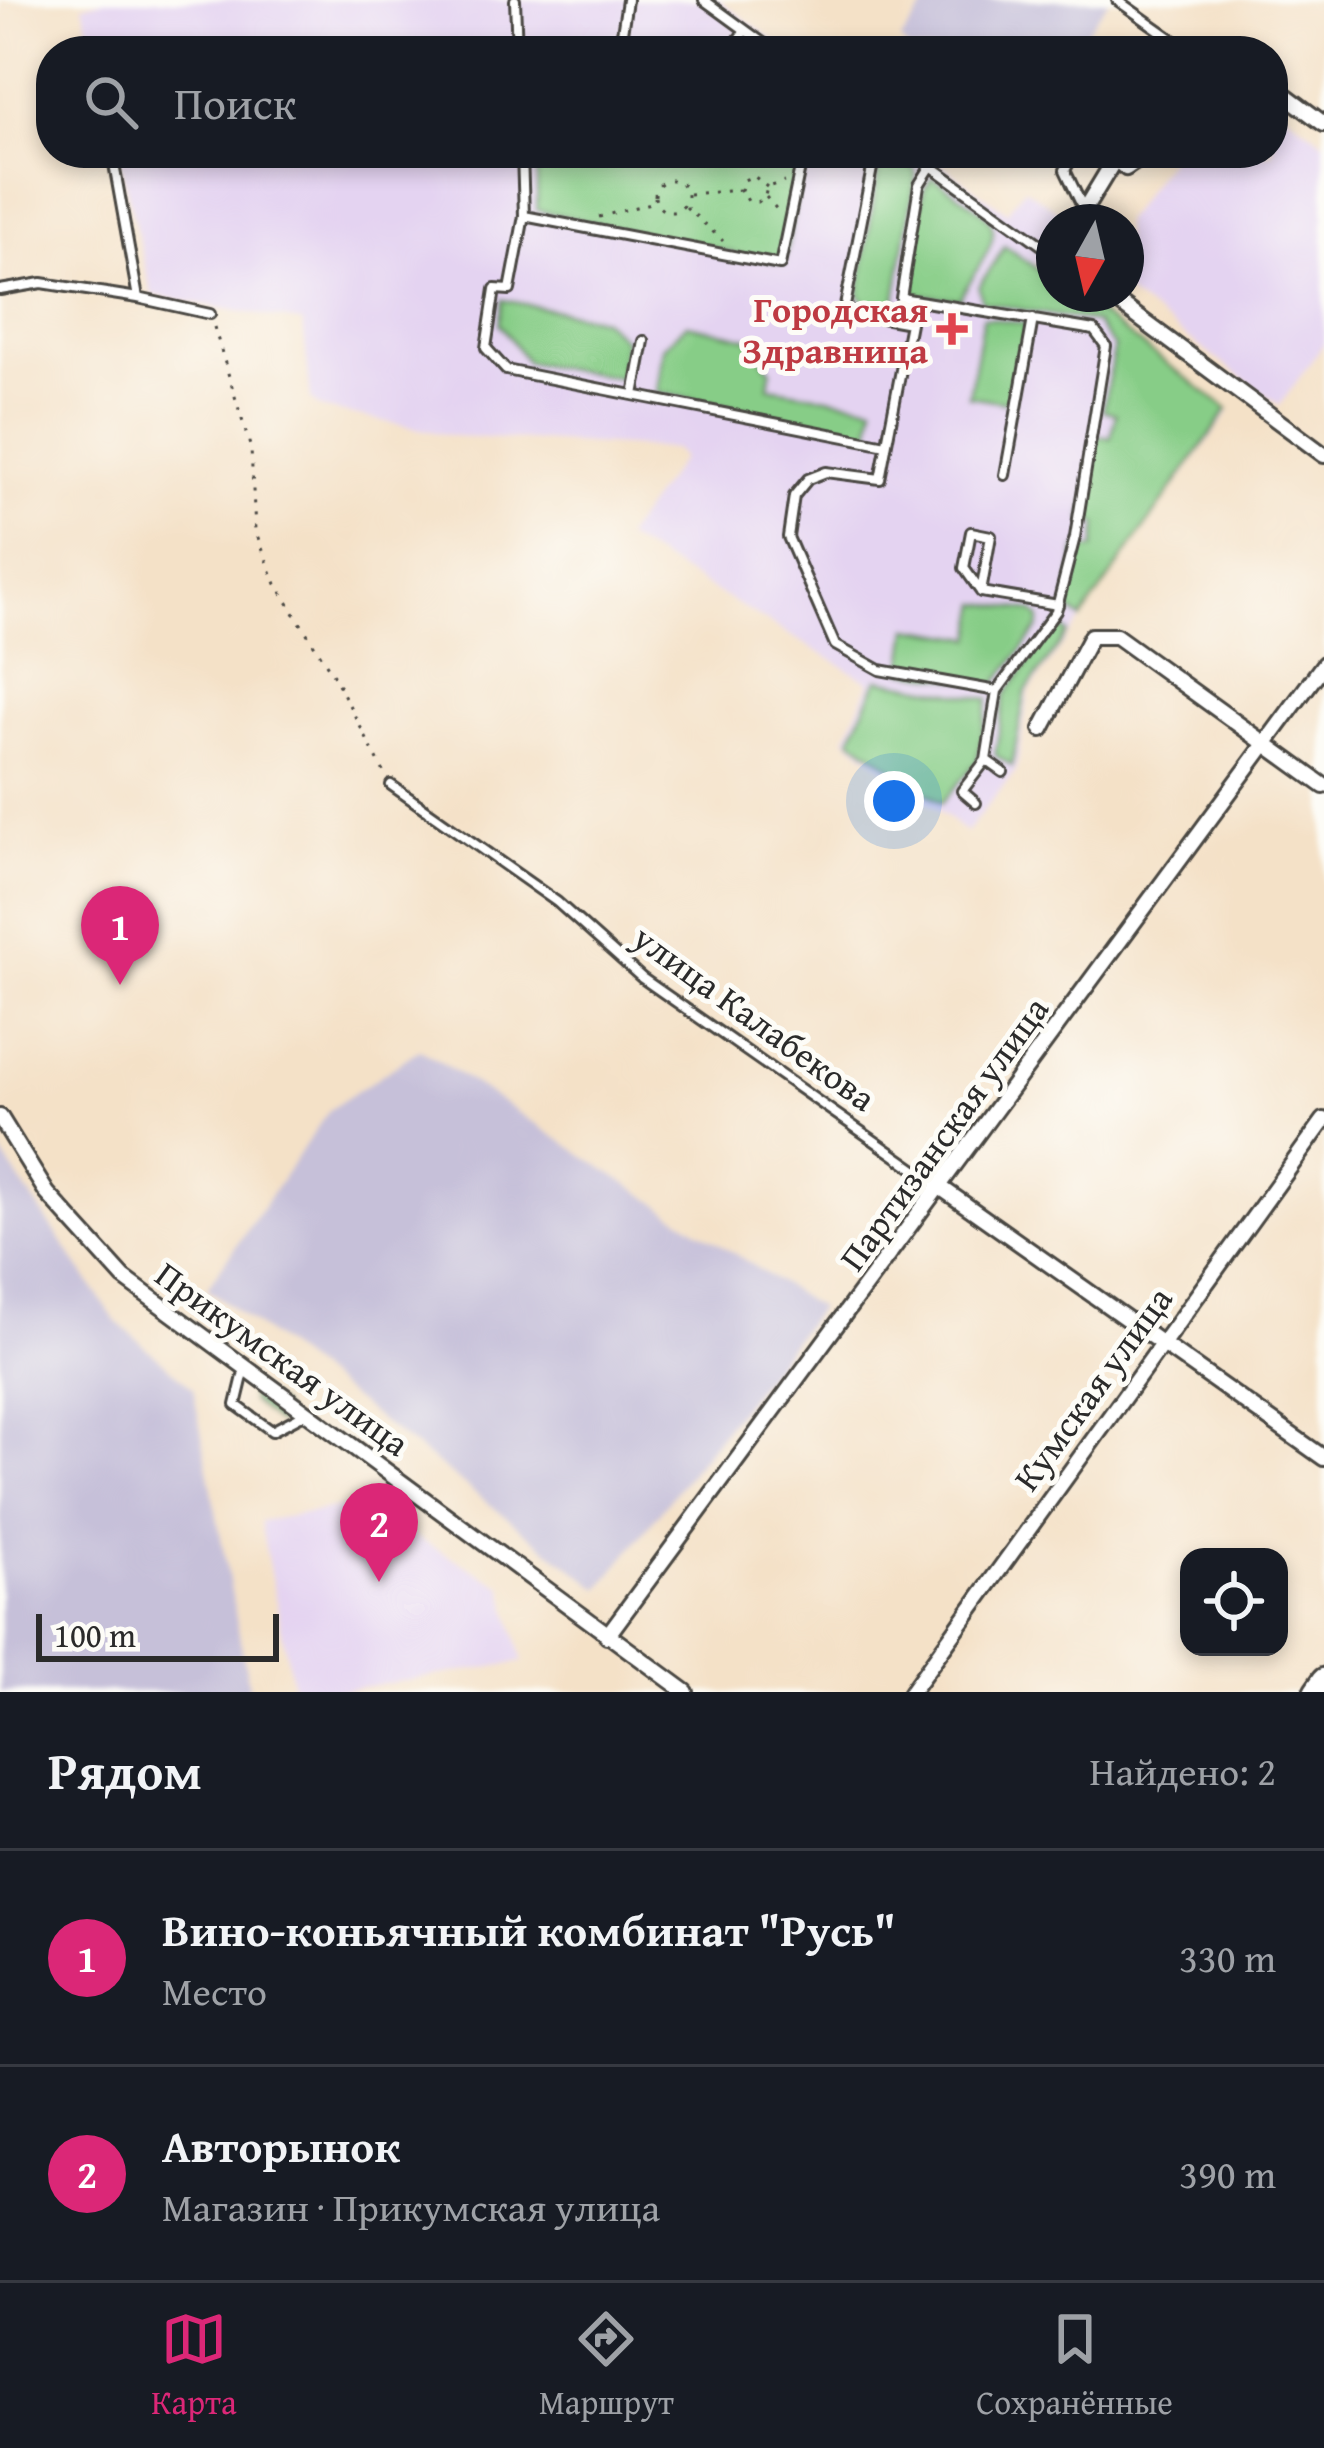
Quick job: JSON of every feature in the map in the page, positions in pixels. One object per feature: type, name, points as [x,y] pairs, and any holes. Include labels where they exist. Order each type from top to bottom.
[{"type":"main road","points":[[1315,1692],[1324,1679]]},
{"type":"street","points":[[1288,97],[1324,124]]},
{"type":"street","points":[[1086,204],[1104,168]]},
{"type":"street","points":[[1131,312],[1324,455]]},
{"type":"street","points":[[1042,729],[1091,635],[1115,636],[1324,786]]},
{"type":"street","name":"Партизанская улица","points":[[608,1636],[1324,664]]},
{"type":"street","name":"Прикумская улица","points":[[0,1117],[47,1193],[124,1278],[686,1692]]},
{"type":"street","name":"Кумская улица","points":[[911,1692],[1324,1120]]},
{"type":"street","name":"улица Калабекова","points":[[940,1187],[1324,1458]]},
{"type":"lane","points":[[514,0],[516,36]]},
{"type":"lane","points":[[622,33],[627,0]]},
{"type":"lane","points":[[704,0],[753,36]]},
{"type":"lane","points":[[1117,0],[1169,36]]},
{"type":"lane","points":[[741,36],[745,30]]},
{"type":"lane","points":[[115,168],[139,298]]},
{"type":"lane","points":[[522,168],[524,216],[510,290],[495,289],[486,348],[506,370],[886,445]]},
{"type":"lane","points":[[524,216],[780,265],[800,168]]},
{"type":"lane","points":[[872,168],[844,311],[910,323]]},
{"type":"lane","points":[[931,168],[919,185],[901,298],[1094,329],[1106,346],[1075,537],[1058,605],[997,691],[986,760],[962,791],[976,803]]},
{"type":"lane","points":[[935,168],[1036,241]]},
{"type":"lane","points":[[1066,168],[1076,204]]},
{"type":"lane","points":[[0,290],[42,283],[209,314]]},
{"type":"lane","points":[[916,301],[880,479],[826,472],[808,479],[794,496],[788,537],[835,645],[880,670],[997,691]]},
{"type":"lane","points":[[1005,475],[1033,320]]},
{"type":"lane","points":[[634,395],[644,341]]},
{"type":"lane","points":[[981,592],[992,536],[971,532],[964,568],[981,592],[1058,605]]},
{"type":"lane","points":[[986,760],[1003,772]]},
{"type":"lane","name":"улица Калабекова","points":[[391,785],[557,902],[642,978],[940,1187]]},
{"type":"lane","points":[[245,1368],[236,1405],[272,1431],[307,1413]]},
{"type":"path","points":[[740,190],[744,180],[754,176],[767,187]]},
{"type":"path","points":[[767,187],[798,179]]},
{"type":"path","points":[[655,202],[656,189],[666,181],[680,182],[688,194],[685,206]]},
{"type":"path","points":[[765,196],[767,187]]},
{"type":"path","points":[[688,194],[740,190],[752,202],[765,196]]},
{"type":"path","points":[[765,196],[789,223]]},
{"type":"path","points":[[655,202],[669,213]]},
{"type":"path","points":[[570,225],[655,202]]},
{"type":"path","points":[[669,213],[685,206]]},
{"type":"path","points":[[685,206],[741,258]]},
{"type":"path","points":[[664,243],[669,213]]},
{"type":"path","points":[[209,314],[251,449],[255,530],[276,584],[334,676],[391,785]]},
{"type":"shaded area","points":[[102,0],[719,0],[768,36],[90,36],[83,5]]},
{"type":"shaded area","points":[[930,0],[1109,0],[1083,36],[904,36]]},
{"type":"shaded area","points":[[1288,114],[1324,142],[1324,343],[1280,405],[1144,306],[1144,204],[1136,204],[1162,168],[1288,168]]},
{"type":"shaded area","points":[[122,168],[947,168],[1007,212],[1024,188],[1048,204],[1036,204],[1036,312],[1098,312],[1230,411],[1029,692],[1016,771],[966,832],[846,738],[870,682],[624,538],[682,458],[675,449],[453,436],[320,408],[311,400],[303,323],[152,295]]},
{"type":"shaded area","points":[[420,1049],[818,1308],[600,1589],[207,1288],[329,1110]]},
{"type":"shaded area","points":[[0,1151],[115,1320],[193,1388],[250,1692],[0,1692]]},
{"type":"shaded area","points":[[359,1505],[503,1586],[523,1662],[331,1692],[294,1692],[260,1521]]},
{"type":"green space","points":[[537,168],[802,168],[784,264],[537,210]]},
{"type":"green space","points":[[879,168],[913,168],[896,300],[886,310],[875,312],[859,295]]},
{"type":"green space","points":[[933,177],[976,206],[992,228],[986,254],[959,299],[916,294],[909,281],[924,189]]},
{"type":"green space","points":[[1005,246],[1036,268],[1036,312],[1096,312],[1228,409],[1081,619],[1066,607],[1077,548],[1094,549],[1098,524],[1083,520],[1098,436],[1111,438],[1116,414],[1103,410],[1114,347],[1095,323],[982,302],[979,287]]},
{"type":"green space","points":[[503,300],[602,319],[624,339],[620,378],[527,362],[499,323]]},
{"type":"green space","points":[[983,317],[1026,324],[1012,403],[969,396]]},
{"type":"green space","points":[[687,324],[748,338],[771,371],[769,387],[874,405],[870,434],[657,392],[663,347]]},
{"type":"green space","points":[[980,603],[1033,611],[1040,619],[1038,629],[995,685],[903,671],[909,628],[973,638]]},
{"type":"green space","points":[[1057,625],[1068,633],[1026,691],[1012,766],[995,755],[1005,695]]},
{"type":"green space","points":[[878,679],[989,699],[977,761],[942,803],[851,738]]},
{"type":"green space","points":[[250,1390],[272,1399],[286,1418],[277,1423],[251,1401]]},
{"type":"place","name":"Городская Здравница","points":[[952,329]]},
{"type":"place","name":"Вино-коньячный комбинат \"Русь\"","points":[[120,985]]},
{"type":"place","name":"Авторынок","points":[[379,1582]]}]
